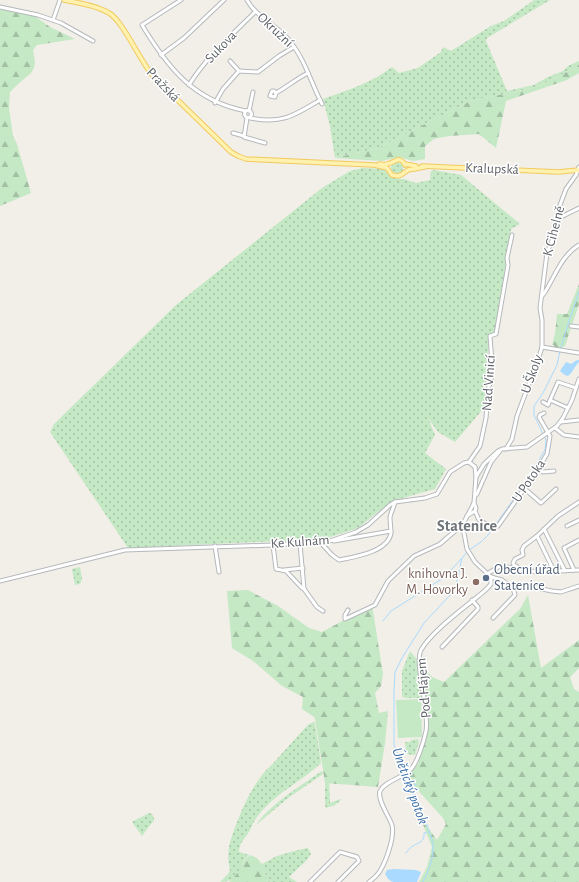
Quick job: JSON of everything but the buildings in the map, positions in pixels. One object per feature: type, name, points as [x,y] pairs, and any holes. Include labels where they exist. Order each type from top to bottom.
[{"type":"main road","name":"Pražská","points":[[64,0],[107,12],[115,18],[142,62],[153,76],[231,152],[243,158],[272,161],[374,164]]},
{"type":"main road","points":[[374,164],[387,164],[398,160],[404,164],[406,168],[404,173]]},
{"type":"main road","points":[[389,170],[391,162]]},
{"type":"main road","points":[[374,164],[387,168],[391,174],[396,176],[401,175],[411,168],[425,167]]},
{"type":"main road","name":"Kralupská","points":[[404,164],[425,167],[558,172],[579,169]]},
{"type":"street","points":[[53,20],[60,0]]},
{"type":"street","points":[[86,0],[87,6]]},
{"type":"street","points":[[181,0],[142,25],[175,72],[189,85],[215,103],[230,108],[251,112],[244,136]]},
{"type":"street","points":[[162,55],[184,38],[224,0]]},
{"type":"street","name":"Okružní","points":[[247,0],[255,12],[282,33],[294,47],[322,104]]},
{"type":"street","points":[[0,7],[38,15],[53,20],[69,27],[93,41]]},
{"type":"street","name":"Sukova","points":[[189,85],[214,51],[255,12]]},
{"type":"street","points":[[230,61],[239,71],[258,72],[294,47]]},
{"type":"street","points":[[215,103],[225,86],[239,71]]},
{"type":"street","points":[[276,93],[294,80],[308,73]]},
{"type":"street","points":[[253,92],[244,117],[268,121],[280,120],[295,115],[320,100]]},
{"type":"street","points":[[232,133],[265,143]]},
{"type":"street","name":"K Cihelně","points":[[542,296],[547,253],[559,218],[560,205],[566,189],[579,169]]},
{"type":"street","points":[[559,218],[579,208]]},
{"type":"street","name":"Nad Vinicí","points":[[469,462],[480,446],[486,418],[492,363],[490,336],[496,334],[508,264],[507,258],[512,235]]},
{"type":"street","points":[[542,296],[563,260],[571,251],[579,246]]},
{"type":"street","name":"U Školy","points":[[506,449],[512,439],[517,416],[542,347],[542,320],[540,308],[542,296]]},
{"type":"street","points":[[571,326],[579,327]]},
{"type":"street","points":[[542,347],[579,353]]},
{"type":"street","points":[[476,478],[484,464],[498,451],[502,449],[527,448],[555,428],[561,422],[568,408],[579,378]]},
{"type":"street","points":[[543,402],[548,405],[558,382],[576,388]]},
{"type":"street","points":[[550,400],[568,408]]},
{"type":"street","points":[[544,413],[540,414],[539,417],[548,433]]},
{"type":"street","points":[[561,422],[579,420]]},
{"type":"street","points":[[555,428],[564,435],[579,437]]},
{"type":"street","name":"U Potoka","points":[[498,526],[525,489],[547,454],[550,436],[548,433]]},
{"type":"street","points":[[475,496],[491,462],[502,449]]},
{"type":"street","points":[[321,543],[339,560],[359,556],[381,546],[386,543],[391,533],[390,518],[395,502],[425,498],[437,494],[450,472],[464,463],[469,462],[475,467],[476,478],[474,503],[463,524],[440,544],[414,556],[388,581],[375,605],[345,619],[345,615],[348,610]]},
{"type":"street","points":[[475,467],[484,464]]},
{"type":"street","points":[[538,469],[543,472],[554,471]]},
{"type":"street","points":[[525,489],[541,503],[556,489]]},
{"type":"street","name":"Ke Kulnám","points":[[0,580],[125,550],[321,543],[344,537],[368,525],[395,502]]},
{"type":"street","points":[[523,570],[514,565],[513,562],[515,559],[523,556],[522,550],[524,546],[558,516],[579,502]]},
{"type":"street","points":[[474,503],[476,508],[475,511],[479,520],[490,526]]},
{"type":"street","points":[[467,516],[475,511]]},
{"type":"street","points":[[567,526],[579,520]]},
{"type":"street","points":[[463,524],[464,539],[467,549],[480,568],[490,577],[502,580],[513,588],[515,595],[493,618]]},
{"type":"street","points":[[544,529],[565,571]]},
{"type":"street","points":[[330,541],[338,541],[391,531]]},
{"type":"street","points":[[537,536],[554,571]]},
{"type":"street","points":[[574,570],[564,548],[579,540]]},
{"type":"street","points":[[300,544],[304,589]]},
{"type":"street","points":[[273,545],[276,569],[283,570],[303,568]]},
{"type":"street","points":[[215,546],[219,572]]},
{"type":"street","points":[[487,574],[500,566],[547,572],[579,570]]},
{"type":"street","points":[[283,570],[304,589],[317,607],[323,611]]},
{"type":"street","name":"Pod Hájem","points":[[369,882],[377,875],[383,865],[392,840],[391,823],[380,800],[380,794],[383,787],[403,775],[412,767],[424,740],[427,725],[419,654],[428,640],[472,600],[484,592],[490,585],[490,577]]},
{"type":"street","points":[[513,588],[532,587],[561,592],[578,588]]},
{"type":"street","points":[[442,647],[478,609],[472,600]]},
{"type":"street","points":[[310,882],[340,852],[357,857],[359,861],[338,882]]},
{"type":"green space","points":[[534,0],[550,0],[487,38],[486,41],[507,91],[534,85],[563,71],[568,66],[579,61],[579,65],[577,67],[536,87],[470,101],[378,148],[335,158],[330,126],[323,99],[368,82],[392,67],[399,73],[418,68],[441,52],[443,47],[451,51],[491,26],[504,21]]},
{"type":"green space","points":[[0,9],[31,13],[50,27],[75,39],[37,45],[33,50],[35,62],[34,68],[31,73],[10,92],[9,108],[13,136],[17,144],[31,193],[0,206]]},
{"type":"green space","points":[[579,65],[579,73],[567,80],[506,101],[496,148],[479,134],[449,136],[434,139],[425,146],[425,159],[413,161],[399,157],[382,161],[335,158],[378,148],[470,101],[536,87]]},
{"type":"green space","points":[[395,162],[399,162],[403,168],[399,174],[395,174],[391,170],[391,166]]},
{"type":"green space","points":[[363,168],[383,169],[396,179],[404,179],[416,183],[430,180],[431,171],[434,170],[461,175],[520,224],[511,229],[495,333],[489,337],[484,408],[455,442],[438,432],[428,418],[435,435],[425,453],[446,469],[435,489],[392,501],[358,528],[324,539],[128,548],[50,432],[54,424],[176,305],[322,188],[350,171]]},
{"type":"green space","points":[[579,284],[579,304],[565,346],[554,348],[554,345],[552,345],[555,334],[557,314],[567,314]]},
{"type":"green space","points":[[80,567],[82,579],[80,584],[75,585],[72,569]]},
{"type":"green space","points":[[248,590],[278,606],[309,628],[322,632],[372,605],[383,674],[381,686],[375,693],[379,713],[388,711],[385,743],[378,787],[325,783],[315,719],[302,709],[303,697],[282,686],[253,661],[232,648],[227,591]]},
{"type":"green space","points":[[528,595],[541,668],[579,640],[579,668],[570,677],[574,689],[579,692],[579,882],[419,882],[427,867],[432,847],[420,817],[437,840],[446,824],[443,818],[405,776],[418,764],[427,729],[426,699],[421,698],[415,657],[432,677],[444,682],[520,609]]},
{"type":"green space","points":[[410,651],[415,657],[421,698],[402,697],[402,671]]},
{"type":"green space","points":[[421,699],[422,737],[398,738],[396,700]]},
{"type":"green space","points":[[314,722],[321,763],[279,795],[264,809],[255,820],[240,845],[239,852],[249,855],[245,859],[236,876],[227,881],[220,882],[230,870],[228,856],[230,843],[239,817],[252,790],[269,767],[309,724]]},
{"type":"green space","points":[[418,739],[419,742],[415,755],[406,754],[405,742]]},
{"type":"green space","points":[[322,771],[323,774],[288,798],[256,825],[277,803]]},
{"type":"green space","points":[[325,783],[329,783],[330,803],[340,799],[341,800],[335,805],[326,808],[325,805]]},
{"type":"green space","points":[[149,813],[152,814],[154,820],[142,836],[132,822]]},
{"type":"green space","points":[[308,848],[311,854],[307,860],[289,877],[297,882],[272,882],[264,872],[257,858],[262,864],[277,856]]},
{"type":"green space","points":[[250,855],[257,858],[264,872],[272,882],[229,882],[236,876],[244,861]]},
{"type":"water","points":[[579,360],[579,362],[568,376],[560,371],[566,362],[571,364]]},
{"type":"water","points":[[387,870],[416,870],[421,872],[417,882],[393,882],[389,880],[385,874]]},
{"type":"waterway","name":"Únětický potok","points":[[561,348],[579,292]]},
{"type":"waterway","name":"Únětický potok","points":[[543,434],[534,415],[534,406],[543,393],[557,365],[560,351]]},
{"type":"waterway","name":"Únětický potok","points":[[469,550],[481,542],[489,534],[523,486],[545,450],[546,440],[544,436]]},
{"type":"waterway","name":"Únětický potok","points":[[405,772],[394,745],[395,672],[424,623],[451,594],[456,585],[462,558],[467,552]]},
{"type":"waterway","points":[[383,621],[391,611],[445,577],[461,559]]},
{"type":"waterway","name":"Únětický potok","points":[[406,775],[426,823],[432,842],[433,853],[431,862],[423,882]]},
{"type":"waterway","name":"Únětický potok","points":[[409,782],[416,785]]},
{"type":"waterway","points":[[406,853],[411,847],[423,840],[424,833],[428,832]]},
{"type":"place","name":"Obecní úřad Statenice","points":[[486,578]]},
{"type":"place","name":"knihovna J. M. Hovorky","points":[[476,582]]},
{"type":"district","name":"Statenice","points":[[467,526]]}]
